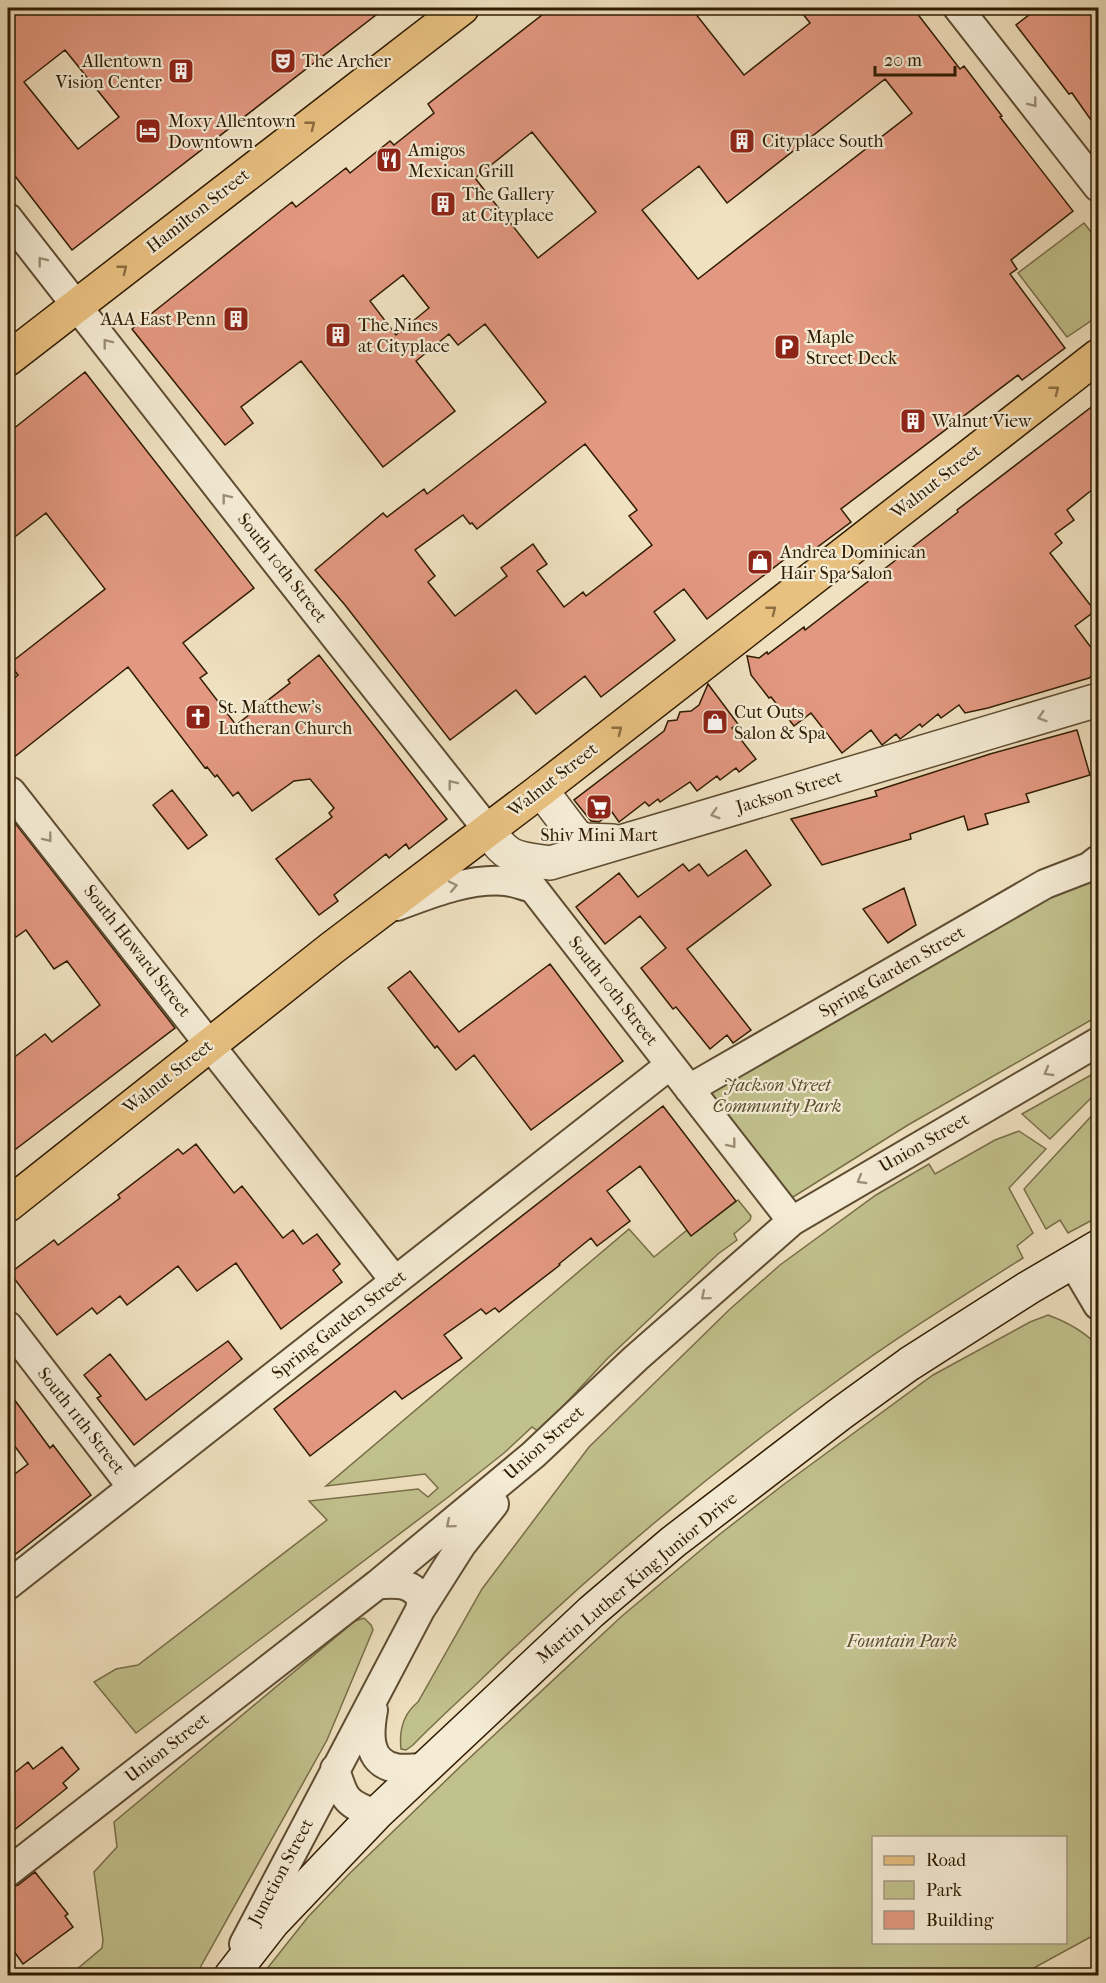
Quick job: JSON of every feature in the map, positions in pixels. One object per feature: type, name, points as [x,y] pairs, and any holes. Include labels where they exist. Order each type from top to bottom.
[{"type":"main road","name":"Hamilton Street","points":[[8,359],[462,8]]},
{"type":"main road","name":"Walnut Street","points":[[8,1205],[378,913],[1098,356]]},
{"type":"main road","name":"Jackson Street","points":[[488,830],[504,851],[541,875],[627,840],[1098,700]]},
{"type":"main road","points":[[541,789],[576,836],[585,840],[627,840]]},
{"type":"main road","name":"Martin Luther King Junior Drive","points":[[229,1976],[273,1922],[423,1768],[591,1612],[673,1542],[909,1364],[1085,1254]]},
{"type":"street","points":[[958,8],[1098,187]]},
{"type":"street","name":"South 10th Street","points":[[8,218],[488,830]]},
{"type":"street","name":"South Howard Street","points":[[11,792],[395,1281]]},
{"type":"street","name":"Spring Garden Street","points":[[688,1089],[1045,885],[1089,867],[1098,860]]},
{"type":"street","name":"South 10th Street","points":[[541,875],[670,1065],[792,1221]]},
{"type":"street","points":[[378,913],[443,889],[475,882],[507,881],[541,875]]},
{"type":"street","name":"Union Street","points":[[8,1872],[378,1584],[533,1455],[636,1358],[792,1221],[1098,1042]]},
{"type":"street","name":"Spring Garden Street","points":[[8,1585],[670,1065]]},
{"type":"street","points":[[1085,1254],[1098,1305]]},
{"type":"street","name":"South 11th Street","points":[[8,1326],[132,1487]]},
{"type":"street","name":"Junction Street","points":[[229,1976],[420,1610],[462,1544],[533,1455]]},
{"type":"street","points":[[378,1584],[400,1584],[414,1588],[422,1598],[420,1610]]},
{"type":"street","name":"Junction Street","points":[[375,1696],[369,1729],[370,1746],[380,1761],[394,1768],[423,1768]]},
{"type":"street","points":[[335,1769],[342,1792],[355,1806],[376,1814]]},
{"type":"green space","points":[[1084,223],[1098,241],[1098,316],[1067,337],[1018,273]]},
{"type":"green space","name":"Jackson Street Community Park","points":[[1098,877],[1098,1016],[908,1125],[793,1197],[785,1192],[709,1090],[1050,895]]},
{"type":"green space","points":[[1098,1071],[1098,1091],[1050,1139],[1022,1114]]},
{"type":"green space","points":[[1098,1109],[1098,1217],[1068,1233],[1060,1220],[1046,1229],[1024,1189]]},
{"type":"green space","points":[[1019,1131],[1046,1149],[1009,1188],[1033,1233],[1017,1246],[1023,1258],[860,1365],[704,1482],[577,1590],[413,1745],[406,1750],[401,1749],[402,1729],[406,1717],[418,1702],[482,1589],[589,1447],[729,1310],[780,1265],[876,1195],[929,1164],[935,1174],[995,1140]]},
{"type":"green space","points":[[738,1200],[751,1216],[750,1220],[734,1234],[737,1240],[718,1254],[607,1359],[539,1432],[532,1427],[504,1453],[447,1498],[136,1733],[94,1682],[116,1669],[138,1665],[327,1520],[309,1501],[418,1489],[428,1497],[438,1488],[425,1474],[326,1486],[629,1229],[654,1257],[692,1226],[697,1231]]},
{"type":"green space","name":"Fountain Park","points":[[1048,1315],[1075,1327],[1098,1346],[1098,1933],[1021,1975],[262,1975],[308,1917],[350,1873],[622,1616],[783,1485],[933,1375],[1030,1322]]},
{"type":"green space","points":[[364,1618],[373,1630],[327,1740],[196,1975],[70,1975],[102,1948],[103,1940],[94,1872],[117,1847],[114,1822],[355,1621]]},
{"type":"building","points":[[8,8],[385,8],[72,250],[8,167]],"holes":[[[65,50],[119,117],[78,149],[24,82]]]},
{"type":"building","points":[[551,8],[691,8],[744,75],[810,23],[798,8],[913,8],[960,69],[964,66],[1002,116],[1000,117],[1073,211],[1011,260],[1017,269],[1010,274],[1065,348],[1022,380],[1018,375],[841,509],[851,522],[804,557],[798,549],[707,619],[684,589],[654,612],[675,640],[601,697],[585,676],[536,714],[516,690],[450,740],[315,570],[383,513],[387,517],[424,489],[427,494],[546,402],[485,324],[458,345],[449,334],[416,361],[455,411],[383,467],[301,361],[241,407],[253,423],[225,445],[132,329],[292,202],[296,207],[346,168],[350,173],[390,141],[394,145],[434,113],[428,104]],"holes":[[[885,79],[912,113],[698,279],[642,210],[699,166],[727,203]],[[532,132],[596,212],[538,258],[475,178]],[[403,275],[429,308],[396,335],[370,301]],[[585,444],[637,510],[629,516],[652,545],[586,596],[583,592],[564,607],[537,571],[547,564],[533,544],[501,568],[507,576],[455,616],[428,582],[435,576],[415,550],[463,515],[477,529]]]},
{"type":"building","points":[[1038,8],[1098,8],[1098,130],[1072,93],[1069,94],[1016,25]]},
{"type":"building","points":[[85,372],[254,588],[183,643],[207,673],[200,678],[236,725],[290,683],[288,680],[319,655],[447,819],[409,849],[406,844],[389,858],[386,854],[334,895],[338,901],[319,915],[276,859],[332,817],[329,813],[334,808],[310,779],[294,781],[252,811],[238,792],[233,796],[217,775],[215,777],[207,767],[205,768],[128,667],[8,762],[8,684],[18,675],[9,664],[105,589],[46,513],[8,542],[8,433]]},
{"type":"building","points":[[1098,402],[1098,485],[1067,510],[1074,520],[1055,534],[1062,543],[1050,553],[1095,611],[1075,626],[1098,657],[1098,671],[1089,678],[988,708],[965,713],[959,705],[941,718],[938,714],[922,727],[920,724],[900,739],[896,734],[882,745],[871,730],[842,753],[811,713],[794,726],[751,675],[747,656],[759,658],[767,652],[768,654],[804,627],[805,630]]},
{"type":"building","points":[[708,684],[738,724],[732,728],[756,759],[739,772],[736,768],[720,780],[717,776],[697,791],[690,782],[660,802],[658,799],[649,806],[645,802],[619,822],[612,812],[599,822],[591,821],[574,800],[664,731],[668,721],[677,720],[680,712],[691,711],[699,705]]},
{"type":"building","points":[[1077,730],[1090,775],[1026,794],[1029,802],[985,814],[988,824],[968,830],[964,816],[910,834],[911,839],[822,865],[791,819],[877,796],[875,791],[990,754]]},
{"type":"building","points":[[172,790],[207,835],[188,849],[153,805]]},
{"type":"building","points":[[8,814],[175,1028],[8,1155],[8,1062],[45,1034],[52,1042],[100,1005],[67,961],[54,969],[26,930],[16,937],[8,926]]},
{"type":"building","points":[[746,850],[771,885],[687,949],[751,1030],[733,1043],[727,1035],[710,1049],[676,1007],[673,1009],[641,968],[666,948],[640,916],[605,944],[576,907],[619,873],[638,897],[683,864],[689,871],[699,864],[708,876]]},
{"type":"building","points":[[904,888],[916,925],[888,943],[863,909]]},
{"type":"building","points":[[550,964],[623,1061],[531,1130],[474,1055],[456,1070],[437,1046],[435,1048],[388,988],[410,971],[459,1032]]},
{"type":"building","points":[[663,1106],[736,1201],[691,1236],[640,1166],[607,1191],[630,1221],[597,1246],[591,1238],[499,1312],[495,1308],[486,1314],[481,1309],[444,1335],[462,1358],[402,1399],[395,1391],[310,1456],[274,1409]]},
{"type":"building","points":[[196,1144],[234,1193],[242,1186],[283,1238],[293,1230],[303,1244],[317,1234],[340,1264],[333,1270],[342,1282],[281,1329],[236,1263],[197,1291],[178,1266],[127,1305],[120,1296],[97,1314],[92,1308],[57,1335],[10,1273],[54,1240],[58,1245],[120,1198],[118,1195],[178,1149],[183,1154]]},
{"type":"building","points":[[228,1341],[242,1359],[134,1445],[97,1398],[101,1396],[84,1375],[110,1354],[146,1400]]},
{"type":"building","points":[[8,1391],[50,1448],[53,1445],[91,1495],[8,1560],[8,1479],[28,1464],[8,1437]]},
{"type":"building","points":[[62,1747],[79,1769],[63,1783],[67,1788],[8,1835],[8,1778],[28,1762],[33,1769]]},
{"type":"building","points":[[35,1872],[68,1914],[65,1916],[73,1927],[23,1964],[8,1943],[8,1888],[18,1885]]},
{"type":"place","name":"The Archer","points":[[283,61]]},
{"type":"place","name":"Allentown Vision Center","points":[[181,71]]},
{"type":"place","name":"Moxy Allentown Downtown","points":[[148,131]]},
{"type":"place","name":"Cityplace South","points":[[742,141]]},
{"type":"place","name":"Amigos Mexican Grill","points":[[389,160]]},
{"type":"place","name":"The Gallery at Cityplace","points":[[443,204]]},
{"type":"place","name":"AAA East Penn","points":[[236,319]]},
{"type":"place","name":"The Nines at Cityplace","points":[[338,335]]},
{"type":"place","name":"Maple Street Deck","points":[[787,347]]},
{"type":"place","name":"Walnut View","points":[[913,421]]},
{"type":"place","name":"Andrea Dominican Hair Spa Salon","points":[[760,562]]},
{"type":"place","name":"St. Matthew's Lutheran Church","points":[[198,717]]},
{"type":"place","name":"Cut Outs Salon & Spa","points":[[715,722]]},
{"type":"place","name":"Shiv Mini Mart","points":[[599,807]]}]
